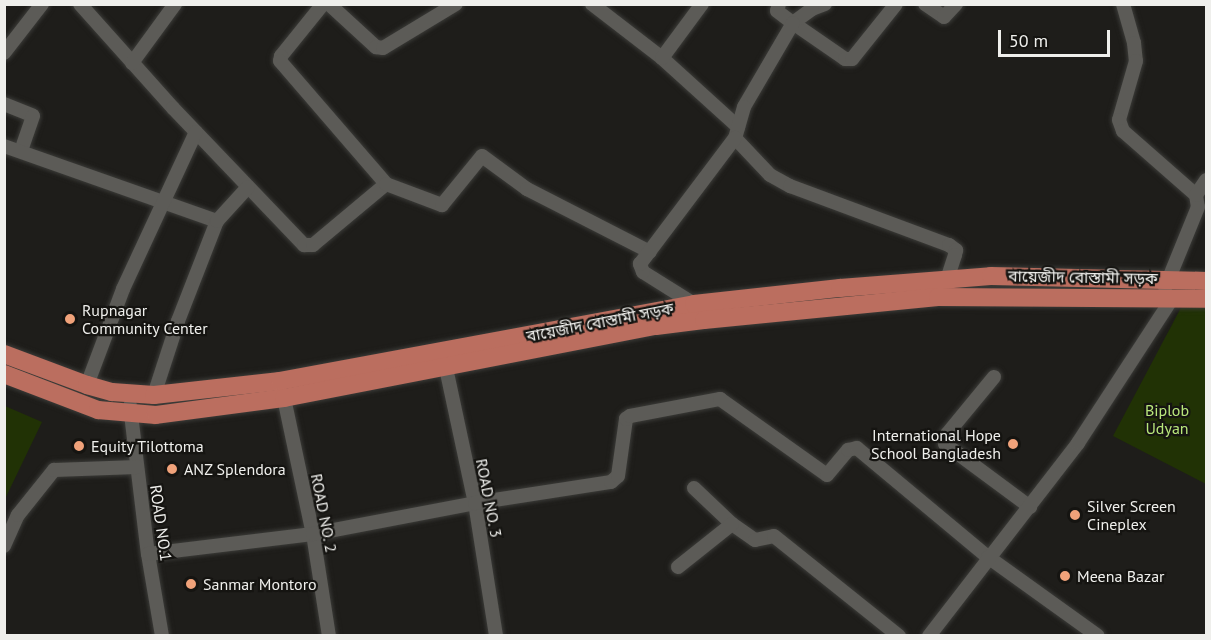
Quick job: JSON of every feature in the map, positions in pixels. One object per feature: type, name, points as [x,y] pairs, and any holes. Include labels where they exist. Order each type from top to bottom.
[{"type":"main road","name":"বায়েজীদ বোস্তামী সড়ক","points":[[4,354],[87,385],[130,394],[154,395],[280,381],[694,304],[991,276],[1168,278],[1206,281]]},
{"type":"main road","name":"বায়েজীদ বোস্তামী সড়ক","points":[[4,374],[98,410],[156,415],[284,398],[656,326],[938,297],[1206,299]]},
{"type":"street","points":[[4,53],[42,4]]},
{"type":"street","points":[[80,4],[132,63],[304,246],[309,247],[386,184]]},
{"type":"street","points":[[132,63],[175,4]]},
{"type":"street","points":[[323,4],[281,56],[280,61],[386,184],[442,205],[482,156],[526,189],[650,252]]},
{"type":"street","points":[[329,4],[376,47],[383,48],[456,4]]},
{"type":"street","points":[[592,4],[662,58],[737,133],[770,175],[790,186],[950,245],[956,250],[947,279]]},
{"type":"street","points":[[662,58],[702,4]]},
{"type":"street","points":[[694,304],[640,269],[737,133],[744,107],[793,22],[812,9],[825,4]]},
{"type":"street","points":[[774,6],[845,59],[852,59],[896,4]]},
{"type":"street","points":[[925,4],[944,17],[956,4]]},
{"type":"street","points":[[929,636],[1078,443],[1166,298],[1168,278],[1196,214],[1198,207],[1196,195],[1123,131],[1119,120],[1136,61],[1134,43],[1123,4]]},
{"type":"street","points":[[4,104],[33,116],[21,150]]},
{"type":"street","points":[[87,385],[123,289],[196,132]]},
{"type":"street","points":[[4,146],[21,150],[217,221]]},
{"type":"street","points":[[1196,195],[1206,180]]},
{"type":"street","points":[[154,395],[178,321],[217,221],[248,187]]},
{"type":"street","name":"ROAD NO. 3","points":[[446,368],[475,503],[496,636]]},
{"type":"street","points":[[994,377],[947,434],[945,444],[1030,507]]},
{"type":"street","name":"ROAD NO.1","points":[[130,394],[130,414],[148,554],[162,636]]},
{"type":"street","name":"ROAD NO. 2","points":[[284,398],[313,534],[329,636]]},
{"type":"street","points":[[148,554],[313,534],[475,503],[616,481],[626,419],[630,416],[720,399],[827,475],[848,450],[857,448],[988,557],[1098,636]]},
{"type":"street","points":[[4,546],[18,515],[54,470],[137,467]]},
{"type":"street","points":[[694,488],[732,524],[758,541],[771,535],[774,536],[899,636]]},
{"type":"street","points":[[678,567],[732,524]]},
{"type":"green space","name":"Biplob Udyan","points":[[1184,302],[1206,305],[1206,484],[1113,436]]},
{"type":"green space","points":[[5,406],[42,422],[5,499]]},
{"type":"place","name":"Rupnagar Community Center","points":[[70,319]]},
{"type":"place","name":"International Hope School Bangladesh","points":[[1013,444]]},
{"type":"place","name":"Equity Tilottoma","points":[[79,446]]},
{"type":"place","name":"ANZ Splendora","points":[[172,469]]},
{"type":"place","name":"Silver Screen Cineplex","points":[[1075,515]]},
{"type":"place","name":"Meena Bazar","points":[[1065,576]]},
{"type":"place","name":"Sanmar Montoro","points":[[191,584]]}]
